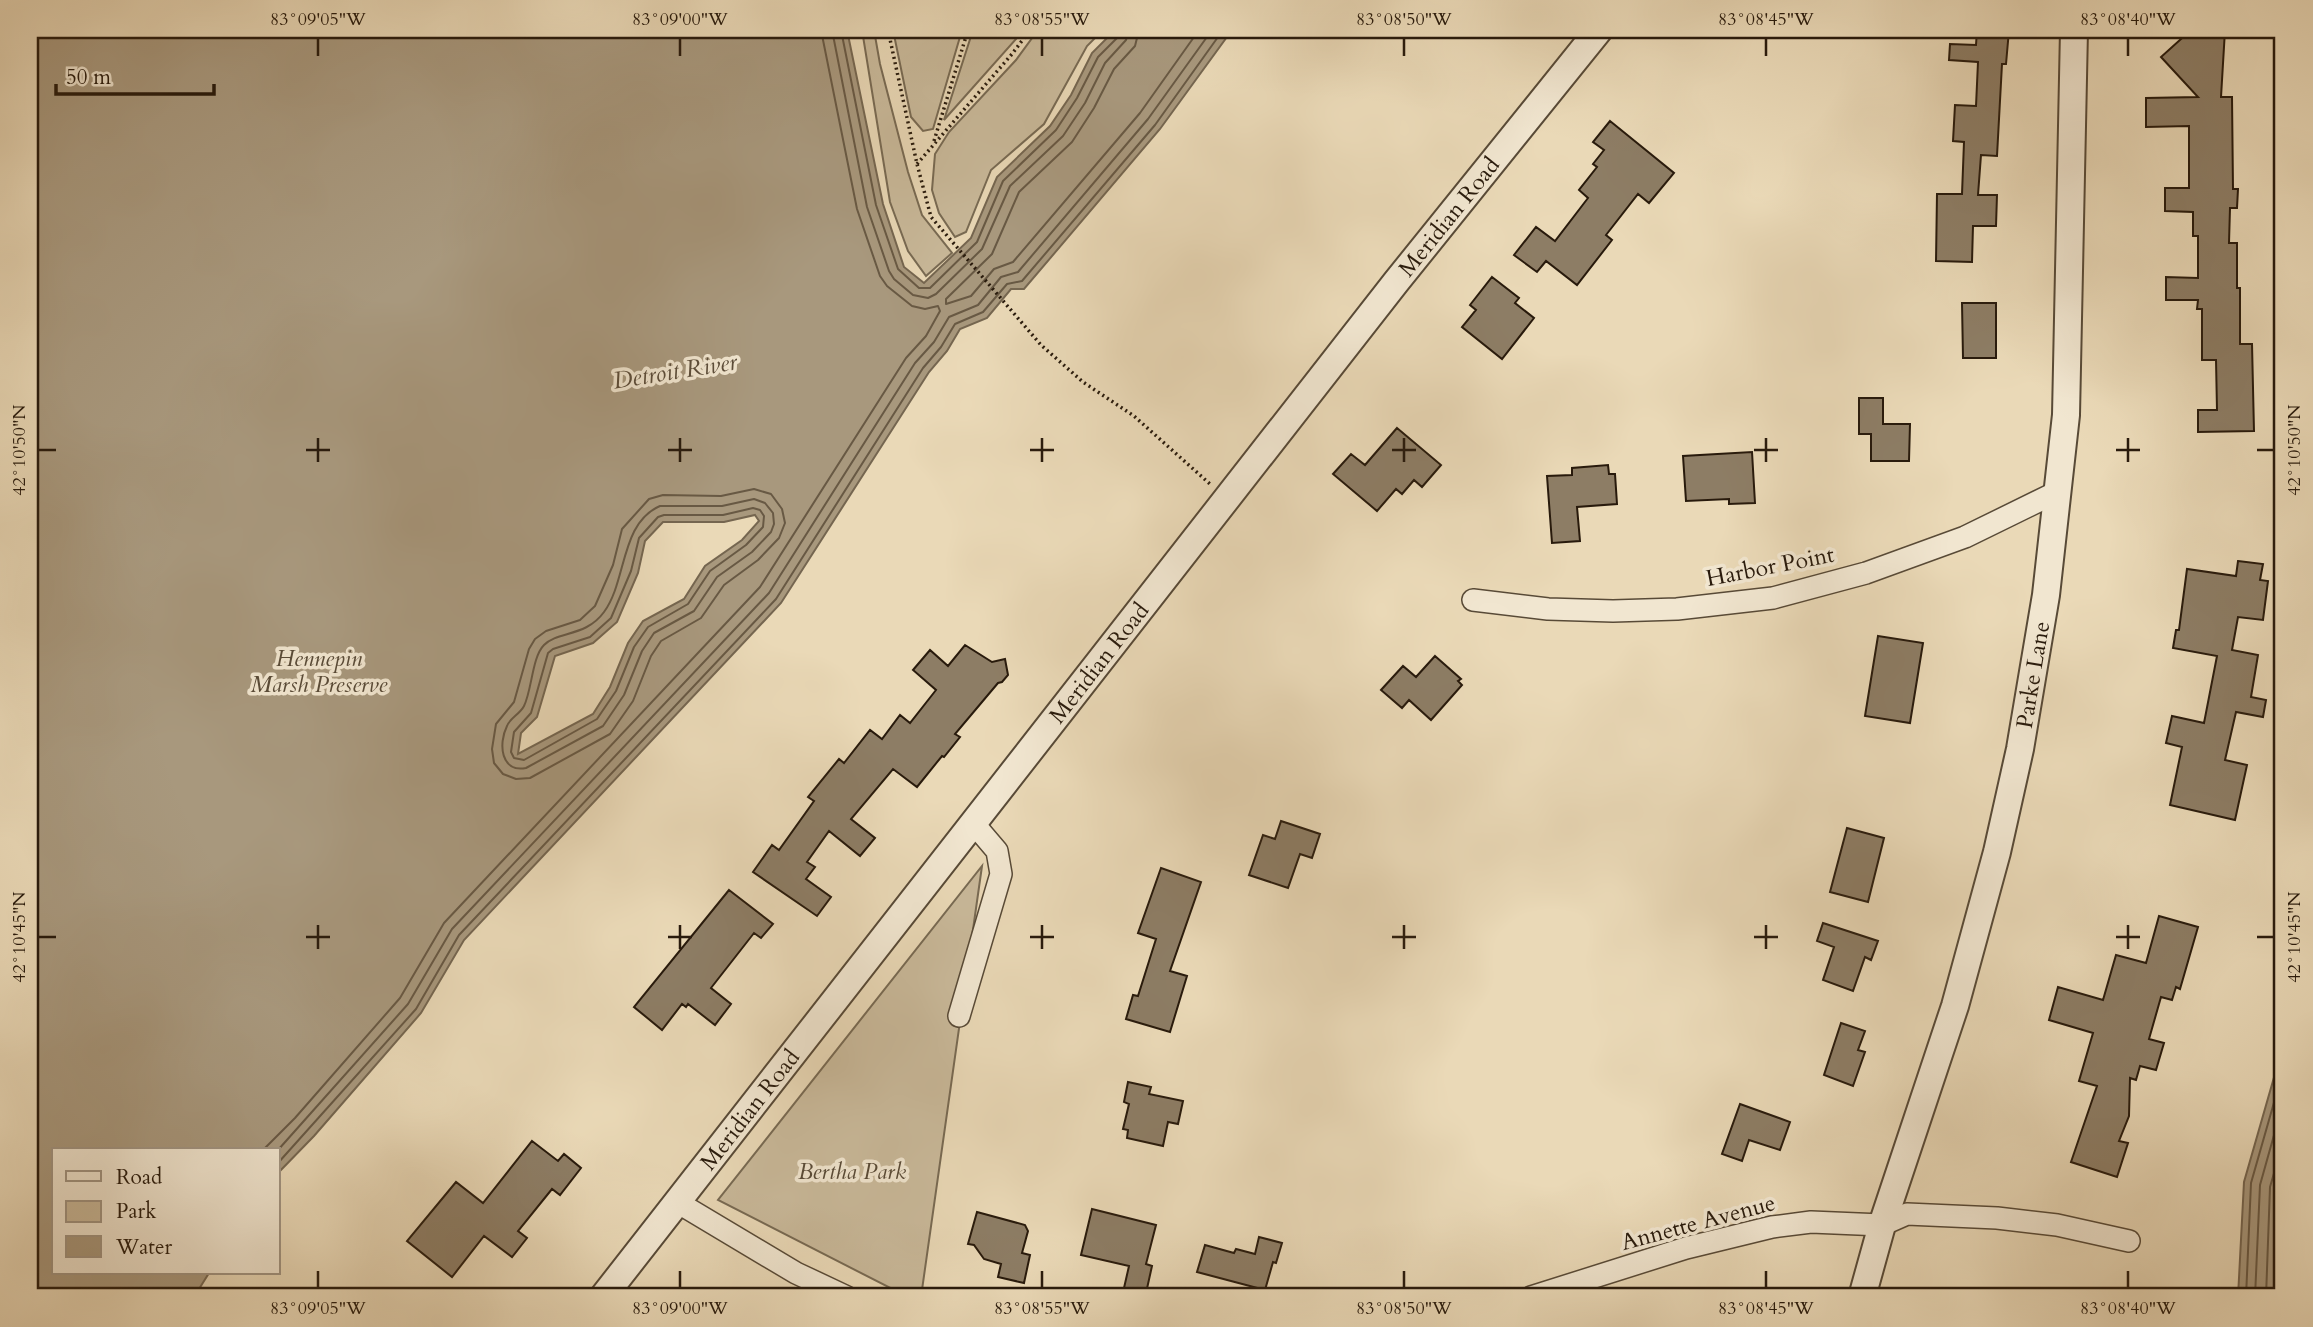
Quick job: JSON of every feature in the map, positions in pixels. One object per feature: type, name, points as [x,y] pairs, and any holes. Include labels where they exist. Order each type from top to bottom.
[{"type":"street","name":"Meridian Road","points":[[603,1297],[1396,282],[1599,30]]},
{"type":"street","name":"Parke Lane","points":[[1862,1297],[1882,1225],[1955,1006],[1997,852],[2020,749],[2046,596],[2066,415],[2074,30]]},
{"type":"street","name":"Harbor Point","points":[[1474,600],[1548,609],[1613,611],[1677,609],[1773,598],[1866,573],[1965,537],[2059,491]]},
{"type":"street","points":[[959,1016],[1001,874],[997,851],[974,824]]},
{"type":"street","points":[[677,1202],[796,1273],[847,1297]]},
{"type":"street","name":"Annette Avenue","points":[[1531,1297],[1686,1248],[1772,1227],[1811,1222],[1882,1225],[1907,1214],[1997,1218],[2057,1225],[2129,1241]]},
{"type":"path","points":[[888,30],[916,164],[931,217],[1041,345],[1083,382],[1134,416],[1199,472]]},
{"type":"path","points":[[933,143],[968,30]]},
{"type":"path","points":[[916,164],[1030,30]]},
{"type":"green space","points":[[862,30],[874,30],[908,172],[922,215],[952,253],[926,276],[908,251],[890,202]]},
{"type":"green space","points":[[893,30],[962,30],[933,129],[923,131],[911,117]]},
{"type":"green space","points":[[973,30],[1024,30],[944,120]]},
{"type":"green space","points":[[1038,30],[1103,30],[1087,46],[1044,124],[991,170],[966,232],[955,237],[939,213],[932,190],[935,154],[949,132],[1016,60]]},
{"type":"green space","name":"Bertha Park","points":[[982,866],[921,1297],[908,1297],[718,1200]]},
{"type":"water","name":"Detroit River","points":[[30,30],[847,30],[883,204],[904,267],[924,283],[971,238],[997,177],[1050,126],[1071,95],[1092,53],[1115,30],[1232,30],[1160,129],[1024,289],[1011,289],[987,318],[960,329],[947,351],[929,372],[781,603],[464,940],[421,1013],[280,1171],[280,1148],[52,1148],[52,1274],[208,1274],[194,1297],[30,1297]],"holes":[[[755,515],[759,521],[742,540],[705,566],[684,599],[643,621],[628,643],[610,687],[593,714],[518,754],[521,733],[537,717],[555,656],[593,643],[617,622],[638,573],[645,541],[663,522],[724,522]]]},
{"type":"water","points":[[2283,1046],[2283,1297],[2238,1297],[2244,1182]]},
{"type":"building","points":[[1977,30],[2009,30],[2006,64],[2002,64],[1997,156],[1981,155],[1978,195],[1997,195],[1996,226],[1973,226],[1972,262],[1936,261],[1937,194],[1962,194],[1964,142],[1953,141],[1955,105],[1976,106],[1978,62],[1949,60],[1950,44],[1976,45]]},
{"type":"building","points":[[2191,30],[2225,30],[2221,97],[2232,97],[2233,189],[2238,189],[2237,208],[2230,208],[2229,243],[2237,243],[2240,344],[2252,344],[2254,431],[2198,432],[2198,410],[2217,410],[2216,360],[2202,360],[2202,309],[2197,309],[2198,300],[2166,300],[2166,277],[2198,278],[2198,236],[2193,236],[2193,212],[2165,211],[2165,188],[2189,188],[2189,126],[2146,127],[2146,98],[2198,97],[2161,57]]},
{"type":"building","points":[[1610,121],[1674,173],[1649,203],[1638,194],[1606,235],[1612,240],[1577,285],[1546,261],[1537,272],[1514,255],[1536,227],[1555,241],[1588,198],[1579,190],[1597,167],[1593,164],[1604,150],[1593,142]]},
{"type":"building","points":[[1492,277],[1519,298],[1515,303],[1534,318],[1502,359],[1462,327],[1476,310],[1470,305]]},
{"type":"building","points":[[1962,303],[1996,303],[1996,358],[1963,358]]},
{"type":"building","points":[[1859,398],[1883,398],[1883,424],[1910,424],[1909,461],[1871,461],[1871,434],[1859,434]]},
{"type":"building","points":[[1397,428],[1441,465],[1422,487],[1414,480],[1402,494],[1396,489],[1377,511],[1333,474],[1351,454],[1365,465]]},
{"type":"building","points":[[1752,452],[1755,503],[1729,504],[1729,499],[1686,501],[1683,456]]},
{"type":"building","points":[[1608,465],[1609,474],[1615,474],[1617,504],[1577,507],[1580,541],[1552,543],[1547,476],[1572,475],[1572,468]]},
{"type":"building","points":[[2238,561],[2263,564],[2260,580],[2268,581],[2263,620],[2238,617],[2232,650],[2258,655],[2251,697],[2266,700],[2263,717],[2236,712],[2225,760],[2247,765],[2235,820],[2170,805],[2182,747],[2166,743],[2172,716],[2204,723],[2217,656],[2173,648],[2176,630],[2179,630],[2187,569],[2236,576]]},
{"type":"building","points":[[1878,636],[1923,643],[1910,723],[1865,716]]},
{"type":"building","points":[[965,645],[992,662],[1005,659],[1008,675],[955,734],[960,737],[917,787],[893,769],[851,819],[875,838],[860,856],[829,831],[807,862],[815,867],[806,879],[831,897],[817,916],[753,872],[772,845],[779,850],[814,801],[808,797],[839,759],[844,763],[870,730],[882,739],[900,715],[910,723],[936,690],[913,670],[930,650],[948,666]]},
{"type":"building","points":[[1435,656],[1461,679],[1458,681],[1462,685],[1431,720],[1409,700],[1402,708],[1381,690],[1403,666],[1416,677]]},
{"type":"building","points":[[1281,821],[1320,834],[1312,858],[1300,854],[1288,888],[1249,875],[1263,835],[1275,839]]},
{"type":"building","points":[[1847,828],[1884,838],[1868,902],[1830,892]]},
{"type":"building","points":[[1161,868],[1201,882],[1170,971],[1187,976],[1170,1032],[1126,1019],[1133,995],[1138,996],[1156,939],[1138,933]]},
{"type":"building","points":[[729,890],[773,924],[761,938],[754,933],[711,988],[731,1004],[715,1025],[688,1004],[686,1007],[682,1004],[662,1030],[634,1007]]},
{"type":"building","points":[[2159,916],[2198,927],[2180,989],[2176,987],[2172,1000],[2161,997],[2149,1039],[2164,1043],[2156,1070],[2140,1066],[2136,1080],[2130,1078],[2129,1116],[2119,1141],[2128,1143],[2117,1177],[2071,1162],[2097,1086],[2079,1081],[2093,1033],[2049,1020],[2058,987],[2103,1000],[2116,955],[2146,963]]},
{"type":"building","points":[[1823,923],[1878,941],[1871,960],[1865,957],[1853,991],[1823,980],[1834,947],[1817,941]]},
{"type":"building","points":[[1841,1023],[1865,1031],[1858,1050],[1865,1052],[1853,1086],[1824,1075]]},
{"type":"building","points":[[1128,1082],[1151,1087],[1149,1094],[1183,1101],[1178,1124],[1168,1122],[1163,1146],[1127,1138],[1128,1130],[1123,1129],[1129,1104],[1124,1102]]},
{"type":"building","points":[[1740,1104],[1790,1122],[1780,1150],[1749,1140],[1742,1161],[1722,1154]]},
{"type":"building","points":[[532,1141],[558,1161],[564,1154],[581,1168],[560,1195],[552,1189],[518,1231],[527,1238],[512,1257],[484,1236],[452,1277],[407,1241],[456,1182],[483,1203]]},
{"type":"building","points":[[1092,1209],[1156,1225],[1146,1264],[1152,1266],[1146,1293],[1124,1288],[1129,1266],[1081,1255]]},
{"type":"building","points":[[977,1212],[1025,1225],[1028,1231],[1022,1253],[1030,1255],[1024,1283],[998,1277],[1001,1264],[984,1259],[974,1245],[968,1244]]},
{"type":"building","points":[[1259,1237],[1282,1243],[1265,1290],[1197,1272],[1205,1245],[1234,1253],[1236,1249],[1255,1254]]},
{"type":"park label","name":"Hennepin Marsh Preserve","points":[[319,671]]}]
